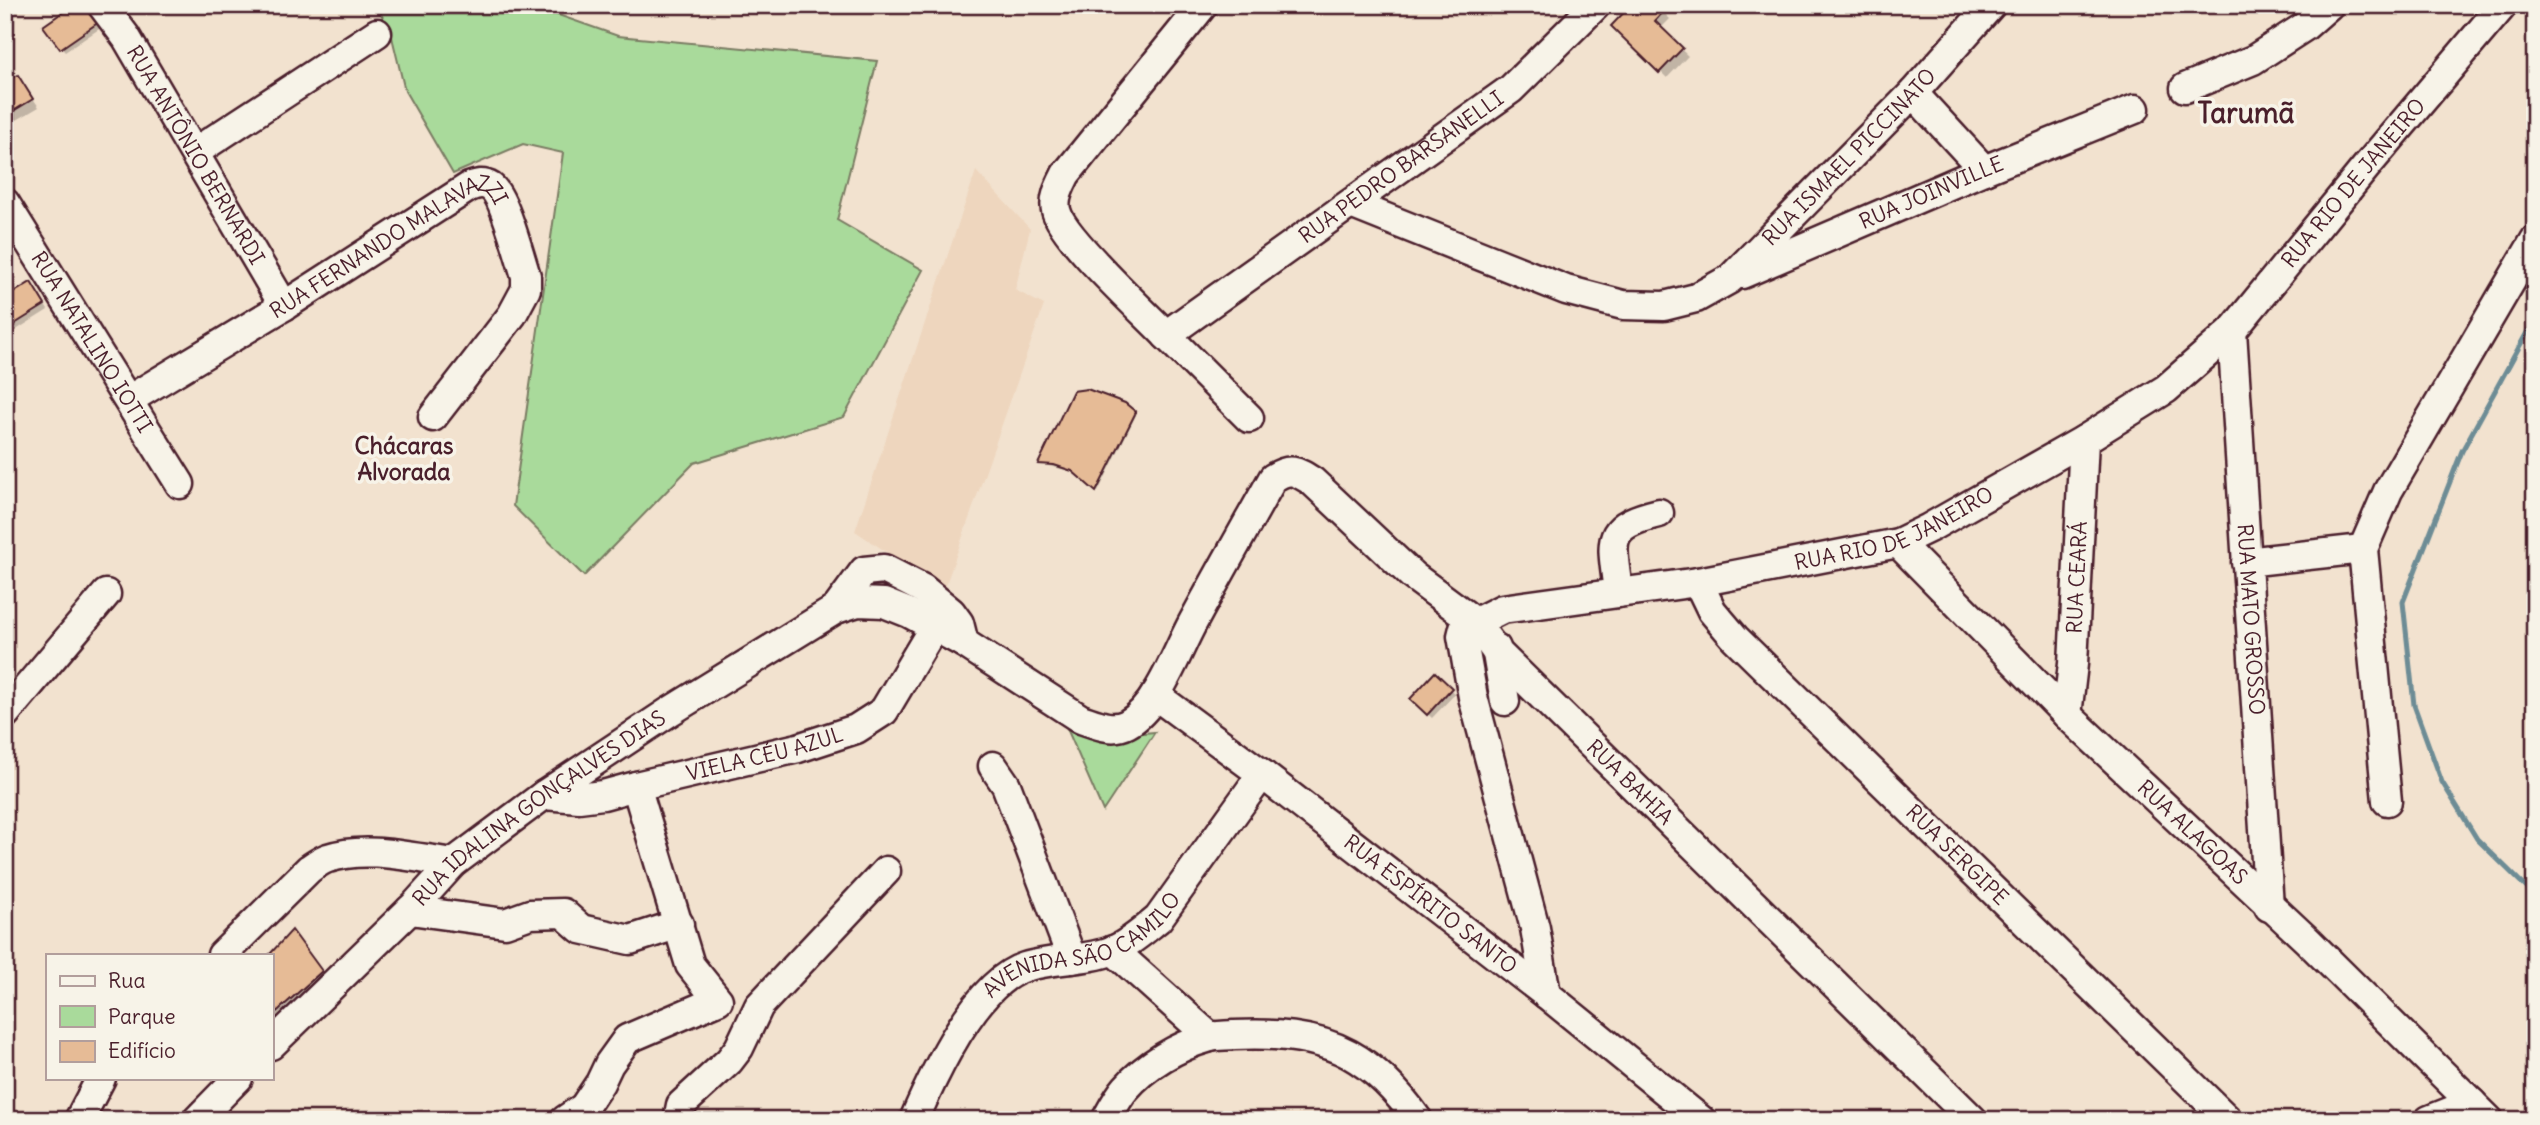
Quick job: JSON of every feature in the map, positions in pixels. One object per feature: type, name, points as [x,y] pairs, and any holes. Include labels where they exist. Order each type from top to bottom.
[{"type":"street","name":"RUA ANTÔNIO BERNARDI","points":[[102,5],[126,37],[284,306]]},
{"type":"street","points":[[1203,5],[1066,174],[1058,191],[1056,210],[1067,232],[1249,418]]},
{"type":"street","name":"RUA PEDRO BARSANELLI","points":[[1166,335],[1511,89],[1596,5]]},
{"type":"street","name":"RUA ISMAEL PICCINATO","points":[[1351,204],[1566,290],[1623,305],[1664,306],[1696,298],[1730,279],[1913,93],[1991,5]]},
{"type":"street","points":[[2185,88],[2253,60],[2304,27],[2329,5]]},
{"type":"street","name":"RUA RIO DE JANEIRO","points":[[1475,622],[1491,613],[1512,607],[1698,582],[1898,543],[2084,440],[2166,389],[2232,331],[2502,5]]},
{"type":"street","points":[[195,152],[377,33]]},
{"type":"street","points":[[1913,93],[1984,170]]},
{"type":"street","name":"RUA JOINVILLE","points":[[1730,279],[1984,170],[2135,109]]},
{"type":"street","name":"RUA FERNANDO MALAVAZZI","points":[[130,399],[284,306],[469,187],[481,183],[488,185],[500,197],[526,276],[526,289],[512,315],[433,417]]},
{"type":"street","name":"RUA NATALINO IOTTI","points":[[5,203],[130,399],[180,484]]},
{"type":"street","points":[[2387,801],[2363,549],[2388,491],[2535,240]]},
{"type":"street","name":"RUA MATO GROSSO","points":[[2232,331],[2269,907]]},
{"type":"street","name":"RUA CEARÁ","points":[[2067,715],[2073,664],[2084,440]]},
{"type":"street","name":"RUA BAHIA","points":[[1155,695],[1273,478],[1284,471],[1297,472],[1312,481],[1413,576],[1475,622],[1495,650],[1973,1120]]},
{"type":"street","points":[[1618,593],[1615,538],[1620,527],[1638,518],[1659,513]]},
{"type":"street","name":"RUA ALAGOAS","points":[[1898,543],[2067,715],[2307,940],[2480,1112]]},
{"type":"street","points":[[2246,562],[2363,549]]},
{"type":"street","name":"RUA IDALINA GONÇALVES DIAS","points":[[836,610],[864,571],[884,569],[923,589],[951,612],[959,623],[964,643]]},
{"type":"street","name":"RUA SERGIPE","points":[[1698,582],[1712,611],[1735,638],[2228,1120]]},
{"type":"street","points":[[5,714],[106,594]]},
{"type":"street","name":"RUA IDALINA GONÇALVES DIAS","points":[[273,1043],[410,909],[453,863],[544,795],[669,712],[836,610],[858,602],[884,603],[909,613],[964,643]]},
{"type":"street","points":[[1505,701],[1495,650],[1498,631],[1512,607]]},
{"type":"street","points":[[1475,622],[1464,628],[1462,636],[1473,697],[1535,928],[1546,994]]},
{"type":"street","name":"VIELA CÉU AZUL","points":[[544,795],[579,798],[603,796],[798,748],[856,729],[884,711],[934,627]]},
{"type":"street","points":[[964,643],[1081,719],[1103,727],[1119,728],[1130,723],[1155,695]]},
{"type":"street","name":"RUA ESPÍRITO SANTO","points":[[1155,695],[1262,774],[1546,994],[1701,1120]]},
{"type":"street","points":[[1473,697],[1551,705]]},
{"type":"street","points":[[993,766],[1006,785],[1072,959]]},
{"type":"street","name":"AVENIDA SÃO CAMILO","points":[[914,1120],[969,1015],[984,996],[1001,980],[1023,967],[1113,950],[1158,919],[1262,774]]},
{"type":"street","points":[[573,1118],[584,1107],[626,1039],[718,1000],[690,965],[636,786]]},
{"type":"street","points":[[223,954],[309,869],[326,858],[355,852],[373,852],[453,863]]},
{"type":"street","points":[[678,1120],[681,1105],[729,1061],[739,1048],[759,1006],[886,871]]},
{"type":"street","points":[[410,909],[505,923],[530,914],[563,913],[581,929],[631,940],[679,924]]},
{"type":"street","points":[[1113,950],[1210,1037]]},
{"type":"street","points":[[1106,1120],[1125,1088],[1149,1066],[1210,1037],[1270,1033],[1307,1039],[1347,1053],[1377,1073],[1403,1098],[1418,1120]]},
{"type":"street","points":[[79,1120],[101,1080]]},
{"type":"street","points":[[197,1120],[236,1080]]},
{"type":"street","points":[[2429,1120],[2480,1112]]},
{"type":"shaded area","points":[[976,171],[1030,229],[1015,290],[1044,305],[944,590],[855,531]]},
{"type":"green space","points":[[377,5],[530,5],[618,36],[877,61],[837,220],[923,270],[844,417],[694,463],[584,576],[513,506],[563,153],[523,144],[453,174],[405,91],[392,37]]},
{"type":"green space","points":[[1062,717],[1110,736],[1155,732],[1103,811]]},
{"type":"building","points":[[73,5],[87,5],[99,22],[60,49],[43,26]]},
{"type":"building","points":[[1631,5],[1659,5],[1664,11],[1655,21],[1683,48],[1659,73],[1611,26]]},
{"type":"building","points":[[18,75],[33,99],[5,116],[5,83]]},
{"type":"building","points":[[31,282],[45,305],[5,330],[5,298]]},
{"type":"building","points":[[1087,389],[1125,403],[1136,412],[1096,492],[1072,471],[1054,465],[1038,464],[1073,391]]},
{"type":"building","points":[[1435,672],[1452,688],[1427,715],[1410,699]]},
{"type":"building","points":[[292,930],[322,971],[273,1015],[273,954],[270,954]]},
{"type":"waterway","points":[[2535,318],[2462,451],[2403,602],[2414,705],[2442,782],[2477,839],[2535,896]]},
{"type":"district","name":"Tarumã","points":[[2246,113]]},
{"type":"district","name":"Chácaras Alvorada","points":[[404,459]]}]
